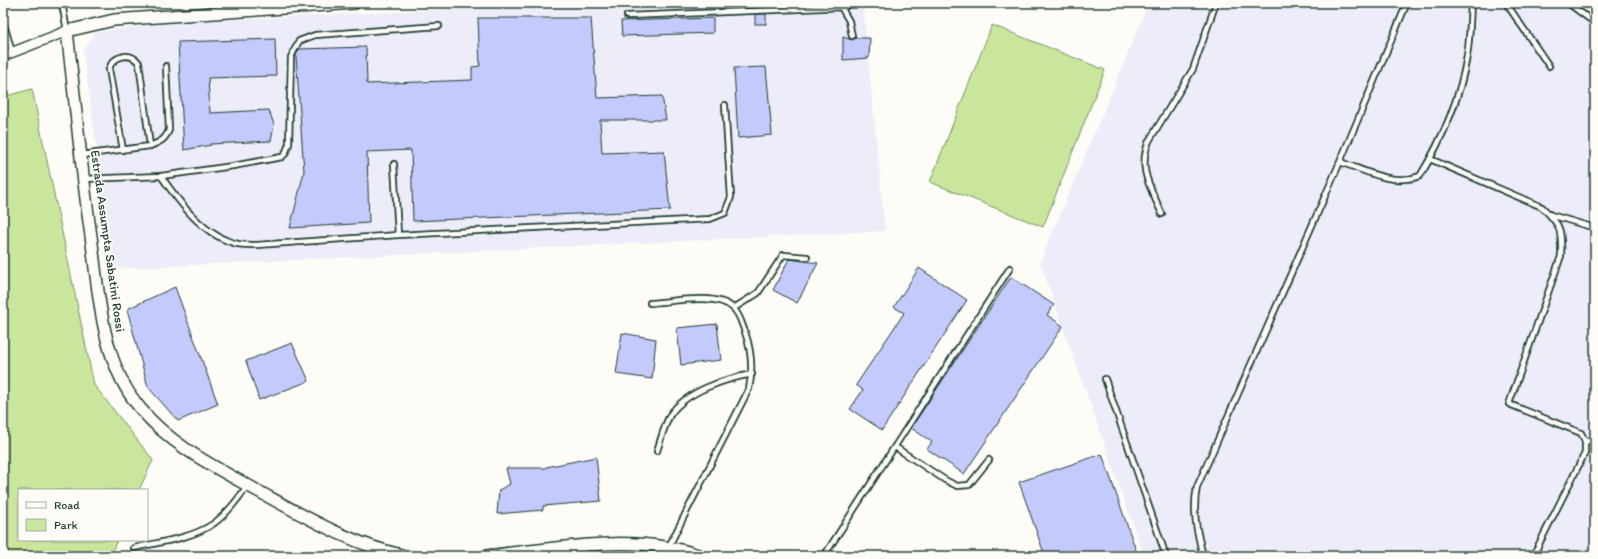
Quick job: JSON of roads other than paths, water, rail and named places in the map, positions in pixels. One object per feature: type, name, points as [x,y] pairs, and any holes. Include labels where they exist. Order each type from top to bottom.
[{"type":"street","points":[[7,54],[67,31],[114,20],[355,3]]},
{"type":"street","name":"Estrada Assumpta Sabatini Rossi","points":[[67,31],[83,179],[102,319],[113,360],[124,386],[154,424],[172,440],[248,485],[348,538],[406,556]]},
{"type":"street","points":[[486,556],[611,544],[650,544],[669,546],[701,556]]},
{"type":"lane","name":"Estrada Assumpta Sabatini Rossi","points":[[62,3],[67,31]]},
{"type":"lane","points":[[627,16],[841,7],[850,3]]},
{"type":"lane","points":[[1162,214],[1146,178],[1143,164],[1144,153],[1149,141],[1193,69],[1216,3]]},
{"type":"lane","points":[[1203,556],[1195,525],[1194,504],[1197,487],[1340,162],[1408,3]]},
{"type":"lane","points":[[1340,162],[1393,180],[1408,180],[1420,176],[1443,131],[1461,82],[1467,54],[1470,3]]},
{"type":"lane","points":[[1506,3],[1549,66]]},
{"type":"lane","points":[[1568,3],[1595,23]]},
{"type":"lane","points":[[841,7],[849,21],[852,36]]},
{"type":"lane","points":[[3,21],[7,54]]},
{"type":"lane","points":[[83,179],[161,176],[276,159],[285,154],[289,144],[291,57],[295,47],[304,38],[315,35],[439,26]]},
{"type":"lane","points":[[123,150],[109,69],[111,63],[116,58],[129,56],[135,58],[139,63],[150,146]]},
{"type":"lane","points":[[81,155],[150,146],[161,142],[166,137],[169,130],[166,66]]},
{"type":"lane","points":[[161,176],[174,195],[195,218],[225,239],[238,244],[257,245],[398,234],[710,219],[725,213],[731,197],[725,105]]},
{"type":"lane","points":[[1430,159],[1542,207],[1551,215],[1562,232],[1561,256],[1509,404],[1581,433],[1585,441],[1585,453],[1533,556]]},
{"type":"lane","points":[[394,164],[398,234]]},
{"type":"lane","points":[[1551,215],[1595,228]]},
{"type":"lane","points":[[734,308],[758,293],[783,255],[807,257]]},
{"type":"lane","points":[[824,556],[1010,268]]},
{"type":"lane","points":[[650,303],[706,299],[725,302],[734,308],[747,338],[752,359],[752,374],[749,389],[669,546]]},
{"type":"lane","points":[[657,451],[670,416],[678,405],[711,385],[733,377],[752,374]]},
{"type":"lane","points":[[1105,379],[1166,556]]},
{"type":"lane","points":[[1585,441],[1595,441]]},
{"type":"lane","points":[[895,446],[945,480],[957,486],[969,485],[989,460]]},
{"type":"lane","points":[[134,548],[196,533],[214,523],[225,514],[248,485]]}]
